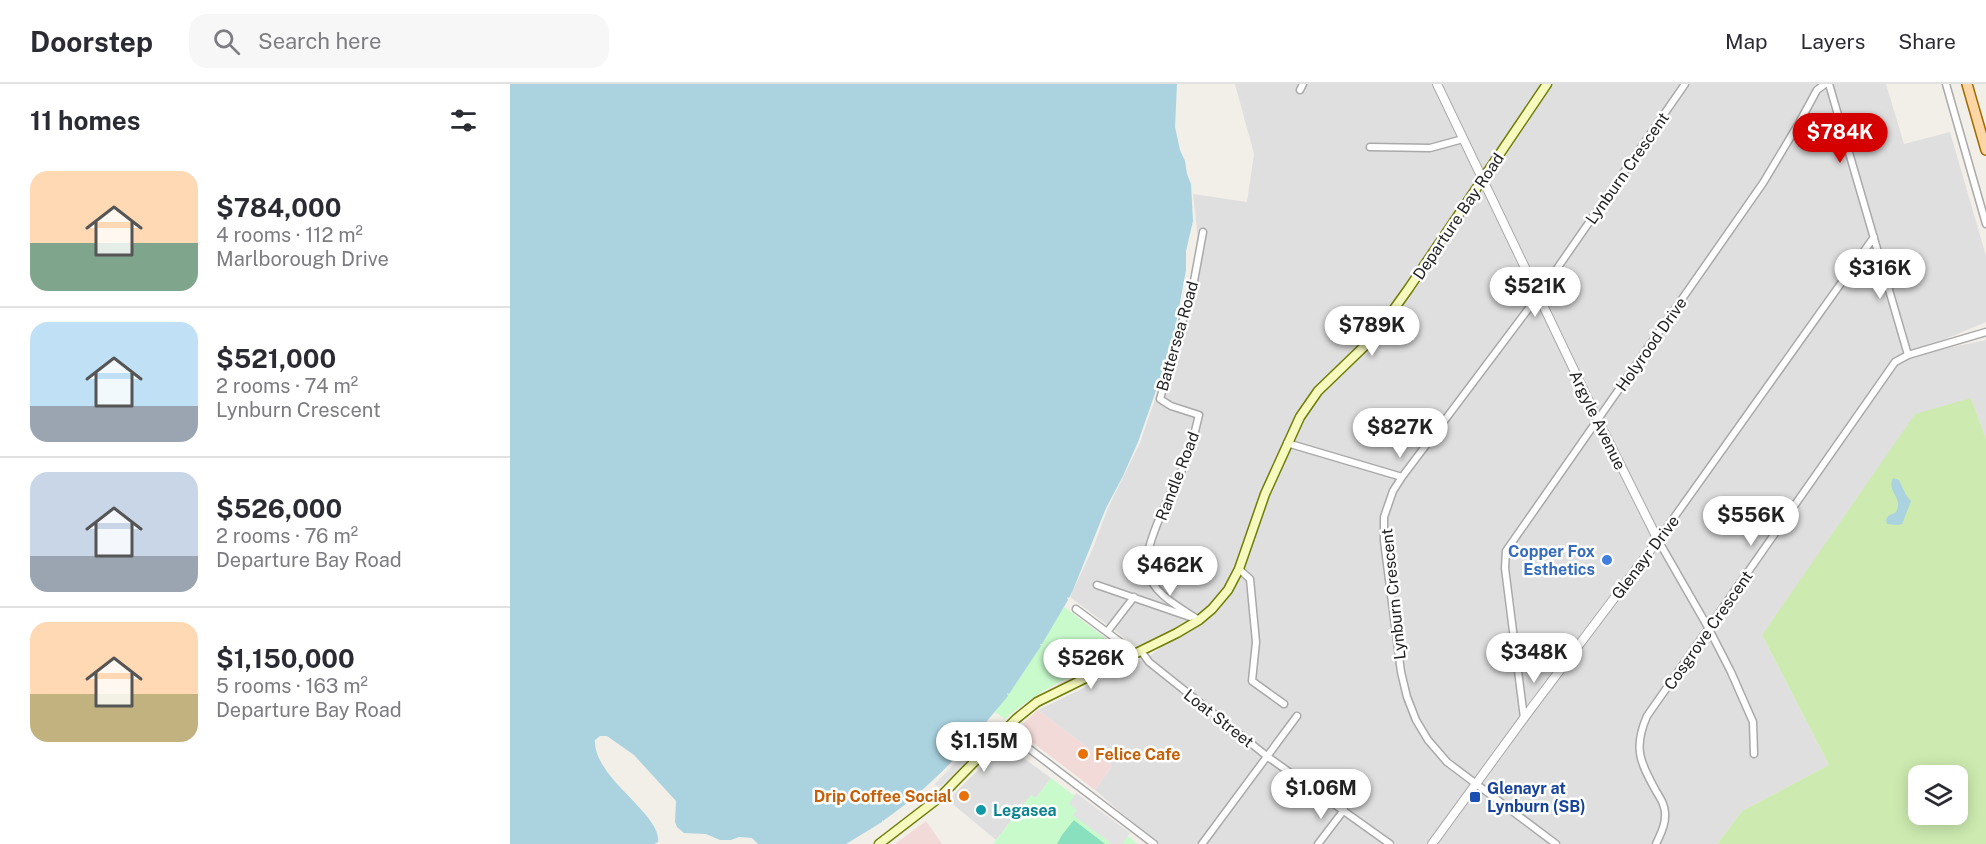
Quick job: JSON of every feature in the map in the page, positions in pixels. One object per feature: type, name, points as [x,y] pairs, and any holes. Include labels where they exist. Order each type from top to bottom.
[{"type":"main road","name":"Departure Bay Road","points":[[879,844],[940,796],[1037,702],[1141,651],[1199,620],[1212,609],[1228,590],[1239,569],[1265,494],[1300,417],[1318,391],[1374,337],[1547,84]]},
{"type":"main road","points":[[1967,84],[1986,150]]},
{"type":"street","name":"Argyle Avenue","points":[[1437,84],[1598,420],[1658,540],[1731,672],[1753,722],[1754,754]]},
{"type":"street","name":"Lynburn Crescent","points":[[1556,844],[1447,762],[1428,740],[1416,720],[1401,672],[1384,541],[1384,517],[1393,491],[1402,477],[1538,297],[1685,84]]},
{"type":"street","points":[[1827,84],[1908,355]]},
{"type":"street","name":"Holyrood Drive","points":[[1524,718],[1505,568],[1506,551],[1763,183],[1817,90],[1827,84]]},
{"type":"street","points":[[1946,84],[1986,224]]},
{"type":"street","points":[[1370,147],[1430,148],[1463,139]]},
{"type":"street","name":"Battersea Road","points":[[1199,415],[1160,399],[1194,280],[1203,232]]},
{"type":"street","name":"Glenayr Drive","points":[[1432,844],[1658,540],[1874,237]]},
{"type":"street","name":"Cosgrove Crescent","points":[[1656,844],[1663,829],[1664,805],[1642,765],[1638,751],[1640,732],[1647,716],[1895,362],[1908,355],[1986,332]]},
{"type":"street","name":"Randle Road","points":[[1199,415],[1186,461],[1167,498],[1148,553],[1147,570],[1154,585],[1168,600],[1199,620]]},
{"type":"street","points":[[1287,443],[1402,477]]},
{"type":"street","points":[[1239,569],[1250,579],[1256,642],[1252,681],[1284,704]]},
{"type":"street","points":[[1097,585],[1199,620]]},
{"type":"street","points":[[1107,632],[1134,597]]},
{"type":"street","points":[[1076,609],[1124,644],[1131,656]]},
{"type":"street","name":"Loat Street","points":[[1141,651],[1149,662],[1268,757],[1390,844]]},
{"type":"street","points":[[1202,844],[1297,716]]},
{"type":"street","points":[[1006,731],[1154,844]]},
{"type":"street","points":[[1318,844],[1344,810]]},
{"type":"shaded area","points":[[1235,84],[1545,84],[1414,286],[1298,416],[1238,568],[1226,589],[1211,607],[1168,635],[1137,647],[1070,597],[1093,548],[1108,508],[1140,443],[1196,280],[1200,258],[1193,194],[1247,202],[1254,154]]},
{"type":"shaded area","points":[[1547,84],[1886,84],[1904,144],[1950,132],[1986,256],[1986,322],[1893,361],[1709,626],[1658,536],[1484,178]]},
{"type":"shaded area","points":[[1482,182],[1654,538],[1428,844],[1146,844],[1150,838],[1095,790],[1112,766],[1038,710],[1150,656],[1230,590],[1267,494],[1301,418],[1319,392],[1374,340],[1417,287],[1455,222]]},
{"type":"shaded area","points":[[1986,340],[1986,439],[1971,398],[1762,635],[1829,765],[1742,811],[1717,844],[1434,844],[1658,544],[1708,631],[1897,363],[1909,356]]},
{"type":"shaded area","points":[[1038,710],[1112,766],[1095,790],[1016,730]]},
{"type":"shaded area","points":[[980,737],[987,738],[958,771],[940,787],[934,785]]},
{"type":"shaded area","points":[[1004,744],[1051,778],[1036,798],[1031,795],[996,840],[948,800]]},
{"type":"shaded area","points":[[1076,793],[1130,833],[1122,844],[1112,844],[1073,815],[1077,810],[1069,804]]},
{"type":"shaded area","points":[[926,821],[942,844],[895,844]]},
{"type":"green space","points":[[1971,398],[1986,439],[1986,844],[1717,844],[1742,811],[1829,765],[1762,635],[1915,414]]},
{"type":"green space","points":[[1064,607],[1124,652],[1047,689],[1005,719],[995,712],[1020,678]]},
{"type":"green space","points":[[1051,778],[1138,844],[993,844],[1031,795],[1036,798]]},
{"type":"green space","points":[[1074,820],[1105,844],[1057,844]]},
{"type":"water","points":[[510,84],[1177,84],[1175,127],[1191,184],[1193,221],[1186,251],[1186,270],[1172,345],[1138,442],[1106,508],[1073,590],[1069,598],[1067,597],[1068,600],[1040,644],[1041,646],[1009,694],[1007,693],[1008,696],[971,740],[969,739],[970,742],[929,784],[896,812],[846,844],[758,844],[752,838],[739,837],[720,840],[706,834],[684,833],[675,822],[676,801],[634,755],[607,736],[600,736],[595,740],[597,754],[615,782],[650,820],[656,831],[658,842],[654,844],[510,844]]},
{"type":"water","points":[[1893,478],[1899,480],[1911,501],[1902,524],[1897,525],[1887,524],[1886,520],[1888,516],[1896,512],[1898,507],[1891,483]]},
{"type":"place","name":"Copper Fox Esthetics","points":[[1607,560]]},
{"type":"place","name":"Felice Cafe","points":[[1083,754]]},
{"type":"place","name":"Drip Coffee Social","points":[[964,796]]},
{"type":"place","name":"Glenayr at Lynburn (SB)","points":[[1475,797]]},
{"type":"place","name":"Legasea","points":[[981,810]]}]
